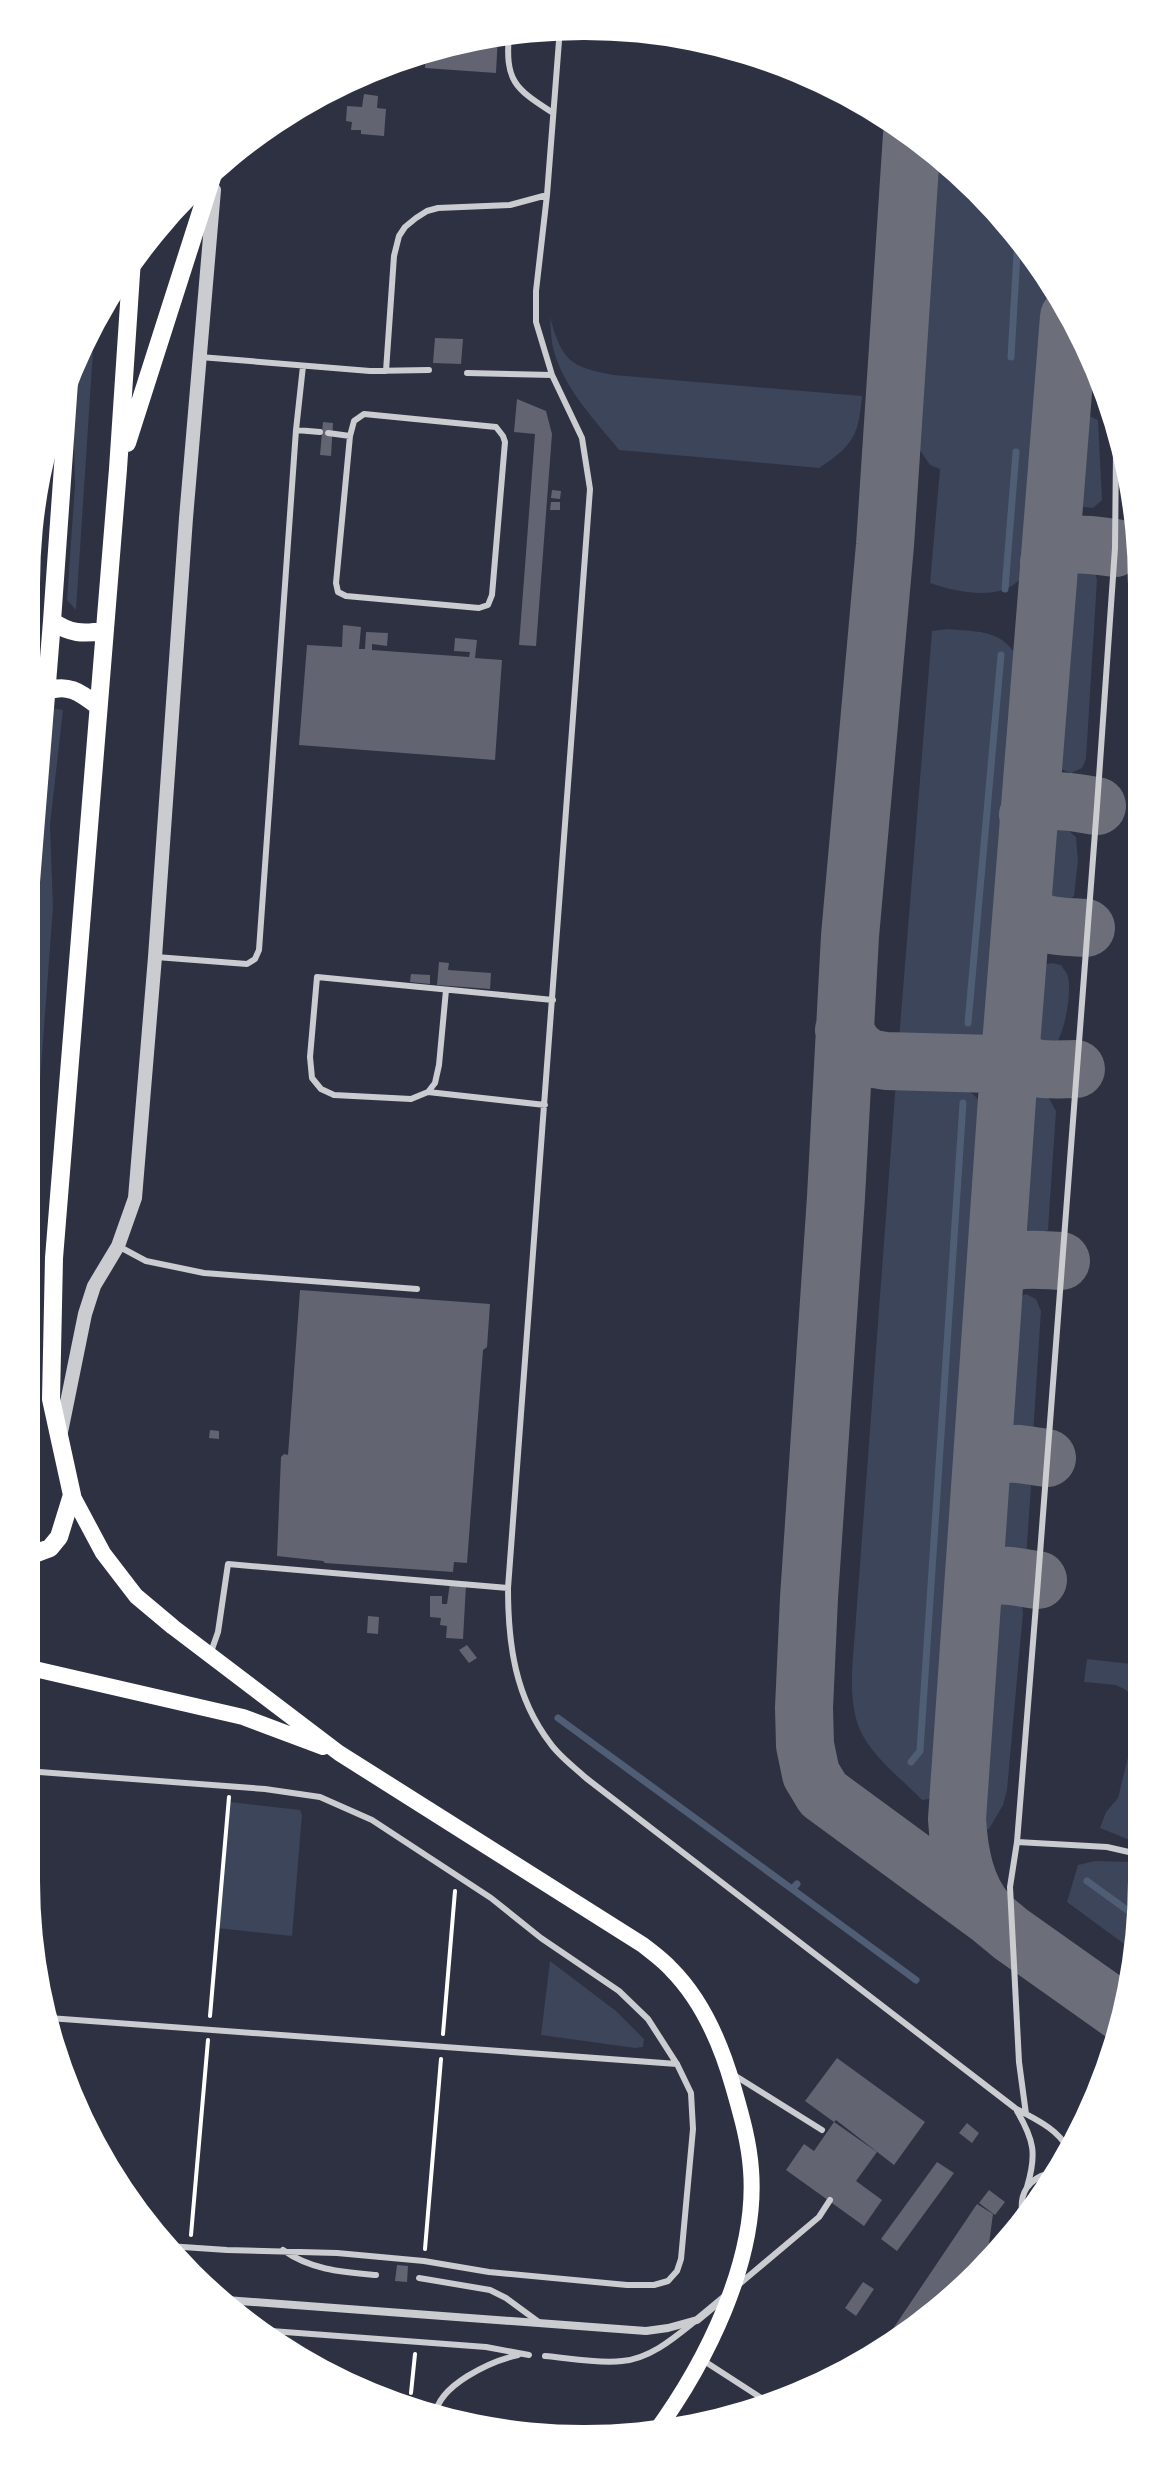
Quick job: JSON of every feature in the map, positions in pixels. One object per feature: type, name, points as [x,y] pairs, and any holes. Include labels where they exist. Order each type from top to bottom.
[{"type":"main road","points":[[118,469],[208,191]]},
{"type":"main road","points":[[130,285],[54,1258],[51,1399],[72,1495],[103,1553],[136,1596],[339,1753],[643,1945],[672,1970],[706,2015],[729,2071],[744,2124],[751,2170],[750,2214],[732,2291],[701,2359],[664,2419]]},
{"type":"main road","points":[[40,758],[66,418]]},
{"type":"main road","points":[[52,621],[73,632],[104,631]]},
{"type":"main road","points":[[45,692],[66,687],[79,691],[98,706]]},
{"type":"main road","points":[[40,1552],[50,1548],[59,1537],[72,1495]]},
{"type":"main road","points":[[40,1670],[243,1717],[339,1753]]},
{"type":"street","points":[[59,1441],[85,1314],[94,1286],[118,1246],[135,1198],[184,533],[214,186]]},
{"type":"street","points":[[238,2301],[646,2331],[697,2320],[732,2291]]},
{"type":"lane","points":[[559,41],[536,291],[536,322],[552,375],[582,438],[590,489],[508,1588],[508,1628],[517,1676],[533,1717],[551,1746],[586,1778],[1015,2108],[1062,2139]]},
{"type":"lane","points":[[508,46],[507,60],[512,79],[528,97],[553,114]]},
{"type":"lane","points":[[386,371],[394,256],[399,236],[405,227],[427,211],[438,208],[510,205],[547,195]]},
{"type":"lane","points":[[200,357],[386,371],[429,370]]},
{"type":"lane","points":[[155,957],[247,964],[255,959],[259,950],[303,366]]},
{"type":"lane","points":[[467,373],[552,375]]},
{"type":"lane","points":[[364,414],[496,427],[500,431],[505,442],[492,595],[488,605],[465,607],[346,596],[338,592],[336,583],[350,436],[354,421],[364,414]]},
{"type":"lane","points":[[296,430],[320,432]]},
{"type":"lane","points":[[328,433],[350,436]]},
{"type":"lane","points":[[1026,2114],[1019,2062],[1010,1887],[1017,1842],[1099,776],[1118,478]]},
{"type":"lane","points":[[545,1105],[428,1092],[411,1099],[334,1095],[321,1089],[312,1078],[310,1057],[317,977],[553,1000]]},
{"type":"lane","points":[[428,1092],[435,1083],[439,1065],[446,990]]},
{"type":"lane","points":[[118,1246],[146,1261],[204,1273],[417,1289]]},
{"type":"lane","points":[[210,1655],[218,1632],[228,1564],[508,1588]]},
{"type":"lane","points":[[40,1772],[265,1789],[320,1797],[372,1820],[491,1898],[541,1938],[619,1991],[648,2019],[677,2064],[691,2093],[693,2129],[681,2259],[677,2271],[668,2281],[654,2285],[627,2285],[337,2253],[181,2247]]},
{"type":"lane","points":[[1017,1842],[1107,1847],[1128,1852]]},
{"type":"lane","points":[[58,2019],[677,2064]]},
{"type":"lane","points":[[729,2071],[822,2130]]},
{"type":"lane","points":[[1015,2108],[1029,2131],[1033,2146],[1033,2164],[1022,2204]]},
{"type":"lane","points":[[1027,2187],[1041,2175]]},
{"type":"lane","points":[[732,2291],[819,2217],[830,2200]]},
{"type":"lane","points":[[283,2250],[299,2261],[317,2267],[376,2275]]},
{"type":"lane","points":[[419,2278],[490,2290],[542,2324]]},
{"type":"lane","points":[[545,2356],[621,2362],[649,2352],[697,2320]]},
{"type":"lane","points":[[280,2332],[486,2347],[529,2355]]},
{"type":"lane","points":[[441,2405],[453,2387],[484,2365],[521,2354]]},
{"type":"lane","points":[[701,2359],[758,2396]]},
{"type":"path","points":[[424,2261],[456,1877]]},
{"type":"path","points":[[408,2396],[416,2342]]},
{"type":"shaded area","points":[[937,170],[993,225],[1048,301],[1029,561],[1021,578],[1012,585],[990,593],[977,593],[930,583],[940,469],[930,465],[917,446]]},
{"type":"shaded area","points":[[550,317],[564,353],[587,369],[614,375],[862,396],[856,430],[847,446],[819,468],[619,450],[583,406],[560,369],[551,336]]},
{"type":"shaded area","points":[[93,349],[76,610],[67,600],[75,484],[74,396]]},
{"type":"shaded area","points":[[1087,415],[1098,420],[1102,500],[1093,508],[1083,507],[1072,494],[1077,420]]},
{"type":"shaded area","points":[[1079,566],[1094,567],[1097,580],[1086,759],[1082,768],[1071,773],[1058,768],[1051,759],[1064,585],[1068,575]]},
{"type":"shaded area","points":[[948,629],[993,635],[1009,646],[1022,668],[994,1025],[981,1044],[961,1050],[939,1049],[899,1039],[932,631]]},
{"type":"shaded area","points":[[52,708],[63,710],[50,825],[53,907],[40,1082],[40,845]]},
{"type":"shaded area","points":[[1060,828],[1076,837],[1078,861],[1074,896],[1061,905],[1055,905],[1041,894],[1041,866],[1047,839]]},
{"type":"shaded area","points":[[1043,965],[1061,965],[1068,977],[1064,1024],[1053,1047],[1042,1053],[1028,1054],[1035,973]]},
{"type":"shaded area","points":[[896,1081],[957,1086],[976,1097],[983,1112],[934,1791],[929,1799],[922,1800],[865,1740],[856,1717],[852,1689]]},
{"type":"shaded area","points":[[1028,1087],[1044,1090],[1056,1111],[1048,1230],[1038,1237],[1025,1234],[1016,1224],[1026,1093]]},
{"type":"shaded area","points":[[1026,1294],[1036,1299],[1041,1311],[1033,1435],[1028,1441],[1019,1442],[1009,1439],[1002,1427],[1000,1414],[1008,1310],[1015,1299]]},
{"type":"shaded area","points":[[1015,1476],[1026,1477],[1031,1486],[1026,1560],[1009,1563],[992,1542],[996,1495],[1004,1481]]},
{"type":"shaded area","points":[[1001,1596],[1017,1598],[1023,1613],[1007,1790],[1003,1805],[989,1829],[980,1832],[970,1830],[983,1610],[990,1601]]},
{"type":"shaded area","points":[[1087,1659],[1128,1664],[1128,1692],[1116,1685],[1084,1682]]},
{"type":"shaded area","points":[[1128,1757],[1128,1839],[1100,1828],[1106,1812],[1118,1798]]},
{"type":"shaded area","points":[[230,1802],[300,1810],[292,1936],[217,1928]]},
{"type":"shaded area","points":[[1095,1861],[1128,1862],[1124,1944],[1067,1902],[1078,1865]]},
{"type":"shaded area","points":[[550,1961],[616,2011],[644,2039],[643,2047],[541,2035]]},
{"type":"building","points":[[497,47],[496,73],[425,68],[425,64],[443,59]]},
{"type":"building","points":[[364,94],[378,96],[377,108],[386,109],[384,136],[361,134],[361,130],[351,130],[352,122],[346,121],[347,106],[362,107]]},
{"type":"building","points":[[435,338],[463,339],[461,364],[433,363]]},
{"type":"building","points":[[517,399],[546,411],[552,434],[536,646],[519,645],[535,434],[514,432]]},
{"type":"building","points":[[323,422],[333,423],[331,456],[320,455]]},
{"type":"building","points":[[552,490],[561,491],[560,499],[551,498]]},
{"type":"building","points":[[551,502],[560,502],[560,510],[550,510]]},
{"type":"building","points":[[343,625],[361,627],[359,649],[365,649],[366,632],[388,633],[387,646],[372,644],[372,650],[469,657],[470,652],[454,651],[455,638],[477,640],[475,658],[502,660],[495,760],[299,745],[307,645],[342,647]]},
{"type":"building","points":[[439,962],[449,963],[448,970],[491,973],[490,989],[437,985]]},
{"type":"building","points":[[411,974],[430,975],[430,984],[410,982]]},
{"type":"building","points":[[300,1290],[490,1304],[487,1347],[483,1350],[467,1563],[454,1562],[453,1572],[325,1563],[277,1556],[281,1457],[288,1455]]},
{"type":"building","points":[[210,1430],[219,1431],[219,1439],[209,1438]]},
{"type":"building","points":[[450,1583],[466,1585],[463,1639],[446,1638],[447,1626],[440,1625],[441,1618],[430,1617],[430,1596],[442,1596],[442,1604],[447,1604]]},
{"type":"building","points":[[368,1616],[379,1617],[378,1634],[367,1633]]},
{"type":"building","points":[[467,1645],[477,1658],[469,1663],[459,1650]]},
{"type":"building","points":[[837,2058],[925,2122],[894,2165],[836,2120],[834,2122],[805,2101]]},
{"type":"building","points":[[834,2122],[877,2152],[856,2181],[882,2200],[864,2226],[786,2170],[804,2144],[814,2151]]},
{"type":"building","points":[[967,2123],[979,2133],[972,2143],[959,2133]]},
{"type":"building","points":[[937,2162],[954,2173],[897,2251],[881,2239]]},
{"type":"building","points":[[989,2190],[1005,2202],[995,2215],[979,2203]]},
{"type":"building","points":[[977,2204],[993,2214],[989,2244],[943,2290],[894,2328]]},
{"type":"building","points":[[397,2265],[408,2266],[407,2282],[395,2281]]},
{"type":"building","points":[[863,2282],[874,2289],[856,2316],[845,2308]]},
{"type":"waterway","points":[[1011,357],[1017,254]]},
{"type":"waterway","points":[[1005,589],[1016,452]]},
{"type":"waterway","points":[[968,1023],[1001,655]]},
{"type":"waterway","points":[[911,1762],[920,1751],[963,1103]]},
{"type":"waterway","points":[[558,1718],[792,1889],[797,1884]]},
{"type":"waterway","points":[[1087,1881],[1127,1910]]},
{"type":"waterway","points":[[792,1889],[916,1980]]},
{"type":"taxiway","points":[[911,149],[885,545],[850,936],[809,1598],[805,1745],[811,1774],[823,1794],[1113,2006]]},
{"type":"taxiway","points":[[988,1914],[974,1893],[965,1870],[957,1819],[1009,1070],[1068,335]]},
{"type":"taxiway","points":[[1049,562],[1060,549],[1077,544],[1115,548]]},
{"type":"taxiway","points":[[1028,815],[1035,808],[1051,802],[1097,806]]},
{"type":"taxiway","points":[[1022,908],[1043,923],[1086,928]]},
{"type":"taxiway","points":[[844,1030],[854,1047],[868,1058],[993,1064]]},
{"type":"taxiway","points":[[1011,1052],[1032,1067],[1076,1069]]},
{"type":"taxiway","points":[[996,1273],[1018,1261],[1061,1261]]},
{"type":"taxiway","points":[[982,1468],[1003,1454],[1047,1458]]},
{"type":"taxiway","points":[[973,1592],[994,1576],[1038,1580]]}]
